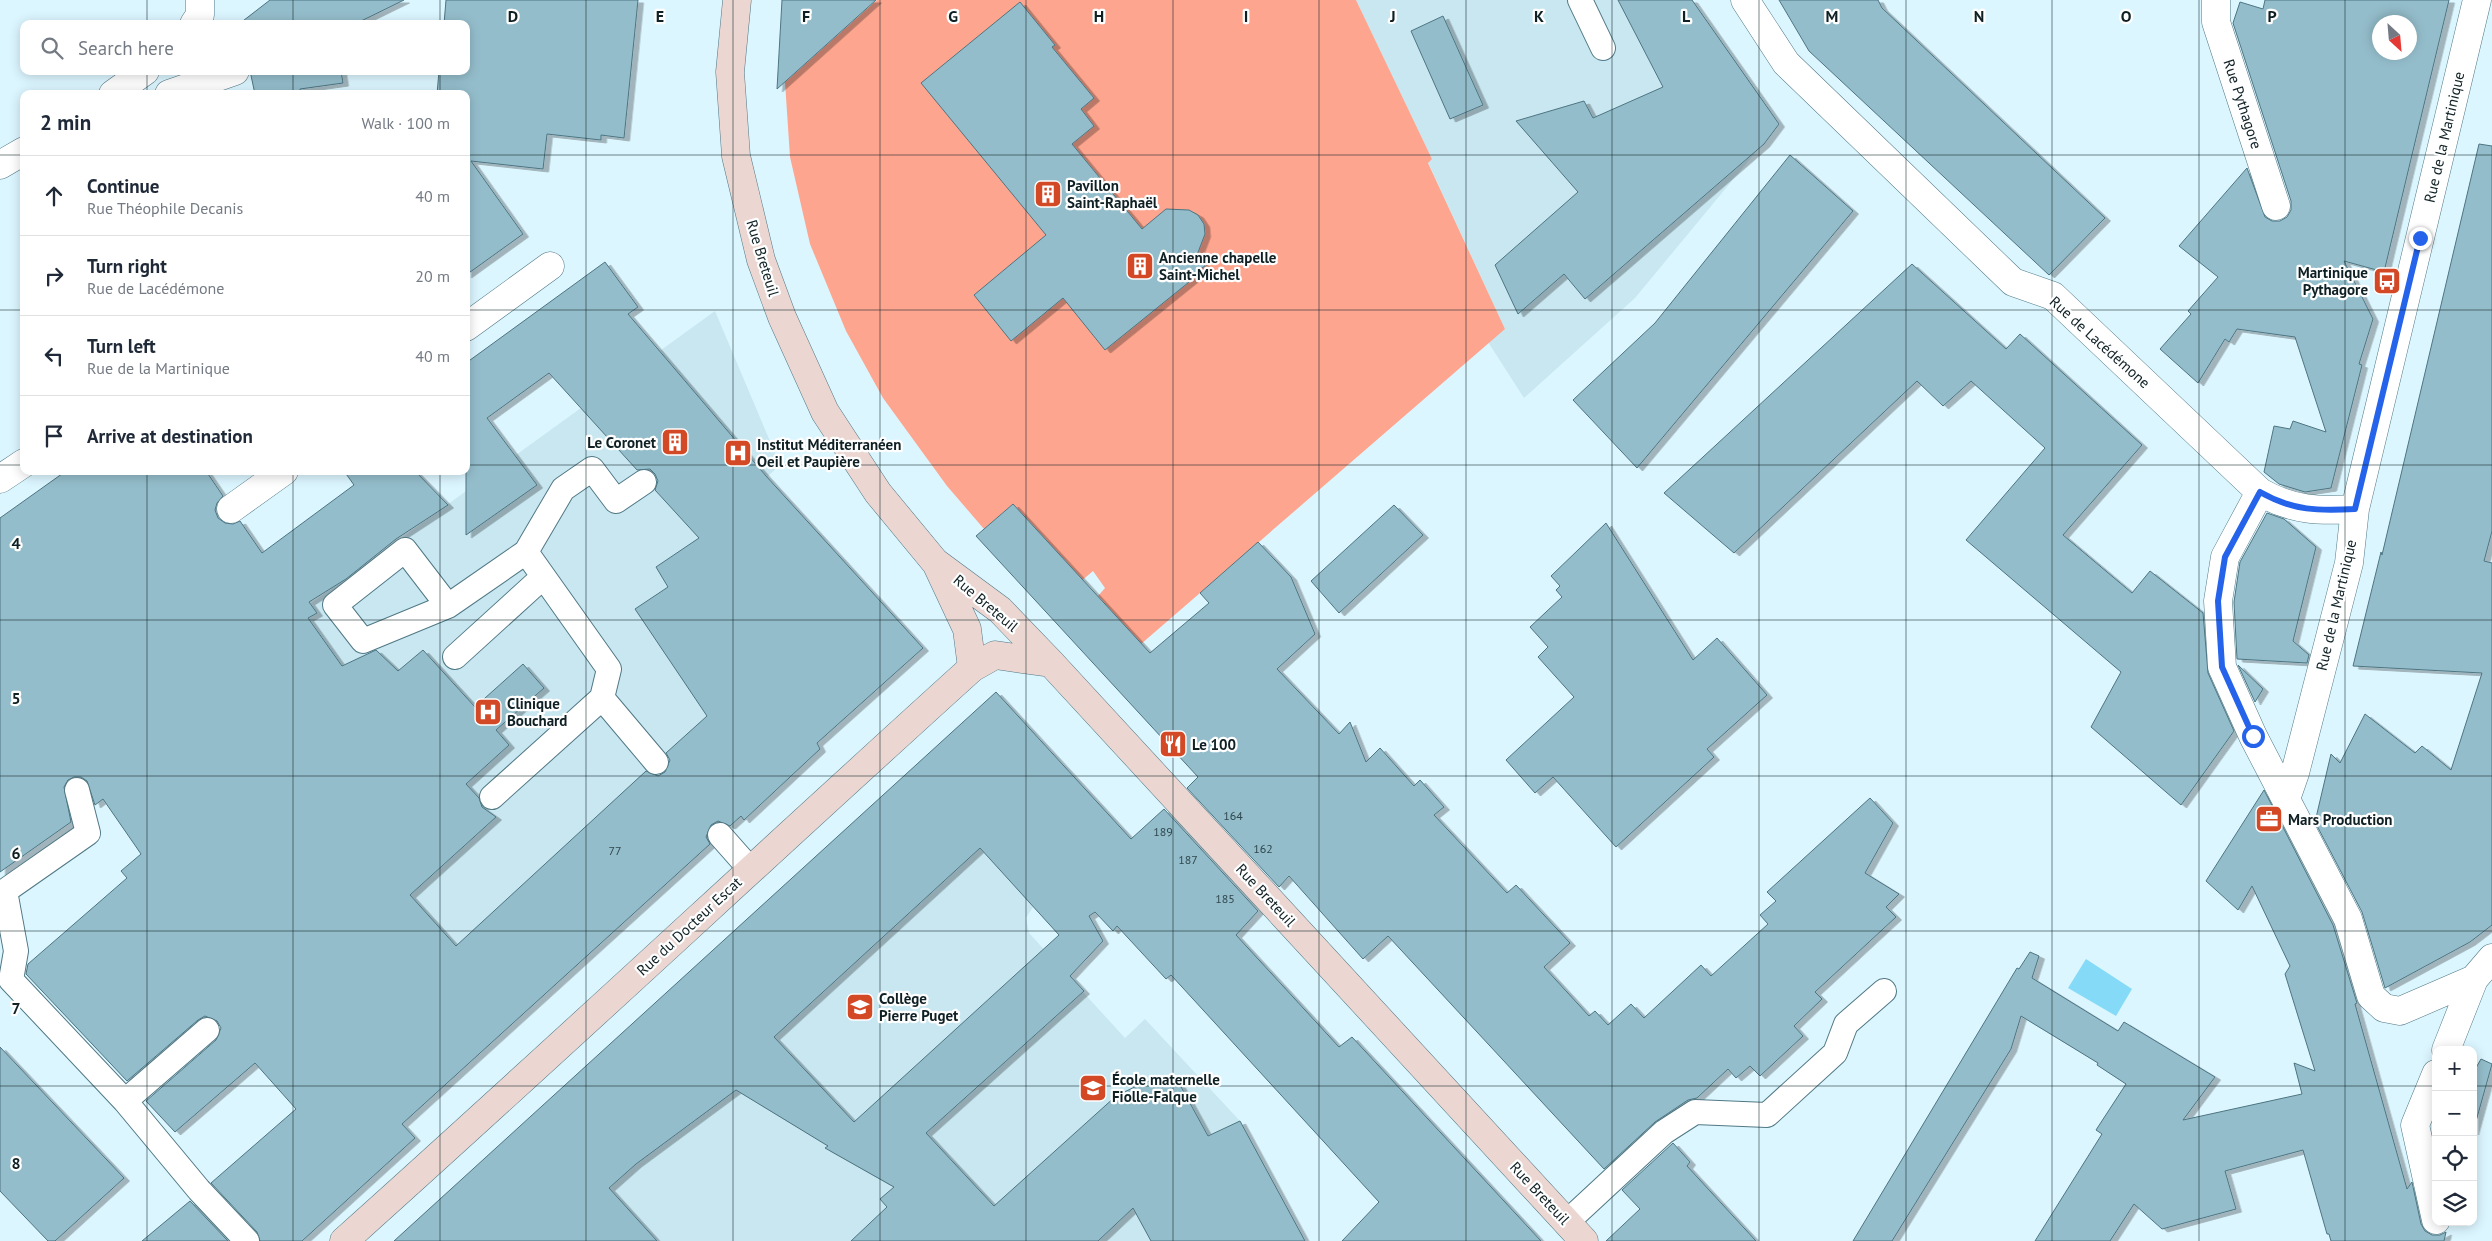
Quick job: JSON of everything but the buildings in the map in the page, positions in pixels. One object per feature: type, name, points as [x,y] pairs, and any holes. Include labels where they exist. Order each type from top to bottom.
[{"type":"street","points":[[197,20],[200,15],[200,0]]},
{"type":"street","name":"Rue Breteuil","points":[[737,0],[730,72],[736,156],[761,260],[782,317],[825,412],[878,493],[935,562],[1000,610],[1051,663],[1575,1231]]},
{"type":"street","name":"Rue de Lacédémone","points":[[1745,0],[1786,63],[2013,282],[2053,296],[2260,492],[2276,501],[2315,511],[2355,509]]},
{"type":"street","name":"Rue Pythagore","points":[[2216,0],[2216,22],[2276,206]]},
{"type":"street","name":"Rue de la Martinique","points":[[2286,800],[2295,773],[2348,563],[2355,509],[2477,0]]},
{"type":"street","points":[[119,90],[139,75]]},
{"type":"street","points":[[180,90],[224,75]]},
{"type":"street","points":[[0,165],[20,153]]},
{"type":"street","points":[[470,324],[550,266]]},
{"type":"street","points":[[0,479],[20,466]]},
{"type":"street","points":[[231,509],[278,475]]},
{"type":"street","points":[[2260,492],[2225,557],[2218,601],[2222,667],[2253,736],[2348,920],[2371,996],[2384,1008],[2400,1011],[2474,980]]},
{"type":"street","name":"Rue Breteuil","points":[[935,562],[967,629],[972,668]]},
{"type":"street","name":"Rue du Docteur Escat","points":[[344,1241],[544,1061],[750,869],[972,668],[995,655],[1051,663]]},
{"type":"street","points":[[2448,1046],[2474,980],[2492,958]]},
{"type":"street","points":[[2432,1084],[2415,1125],[2432,1203]]},
{"type":"street","points":[[2437,1226],[2440,1241]]},
{"type":"lane","points":[[1580,0],[1603,48]]},
{"type":"lane","points":[[448,606],[526,552],[563,489],[592,469],[616,501],[644,482]]},
{"type":"lane","points":[[492,797],[602,698],[609,669],[526,552]]},
{"type":"lane","points":[[455,657],[543,577]]},
{"type":"lane","points":[[602,698],[656,762]]},
{"type":"lane","points":[[77,790],[88,833],[5,891],[16,950],[11,980],[125,1102],[199,1190],[247,1241]]},
{"type":"lane","points":[[720,835],[750,869]]},
{"type":"lane","points":[[1575,1231],[1664,1132],[1695,1112],[1768,1116],[1835,1054],[1846,1024],[1884,991]]},
{"type":"lane","points":[[125,1102],[207,1030]]},
{"type":"shaded area","points":[[877,0],[1356,0],[1432,159],[1428,163],[1505,329],[1141,644],[1098,596],[1105,588],[1093,571],[1046,611],[1034,599],[1070,566],[1013,504],[984,529],[947,486],[883,398],[846,331],[810,244],[790,157],[785,82]]},
{"type":"shaded area","points":[[1356,0],[1692,0],[1779,124],[1635,298],[1524,398],[1488,342],[1505,329],[1428,162],[1432,159]]},
{"type":"shaded area","name":"Clinique Bouchard","points":[[715,311],[780,465],[689,548],[798,724],[820,749],[744,820],[740,816],[402,1124],[371,1089],[161,802],[310,604]]},
{"type":"shaded area","name":"Collège Pierre Puget","points":[[921,761],[1033,907],[1026,918],[1029,933],[1125,1038],[1145,1019],[1240,1121],[1305,1241],[394,1241]]},
{"type":"water","points":[[2086,959],[2132,989],[2116,1016],[2068,988]]},
{"type":"place","name":"Pavillon Saint-Raphaël","points":[[1048,194]]},
{"type":"place","name":"Ancienne chapelle Saint-Michel","points":[[1140,266]]},
{"type":"place","name":"Martinique Pythagore","points":[[2387,281]]},
{"type":"place","name":"Le Coronet","points":[[675,442]]},
{"type":"place","name":"Institut Méditerranéen Oeil et Paupière","points":[[738,453]]},
{"type":"place","name":"Clinique Bouchard","points":[[488,712]]},
{"type":"place","name":"Le 100","points":[[1173,744]]},
{"type":"place","name":"Mars Production","points":[[2269,819]]},
{"type":"place","name":"Collège Pierre Puget","points":[[860,1007]]},
{"type":"place","name":"École maternelle Fiolle-Falque","points":[[1093,1088]]},
{"type":"route","points":[[2253,736],[2222,667],[2218,601],[2225,557],[2260,492],[2276,501],[2315,511],[2355,509],[2420,238]]}]
